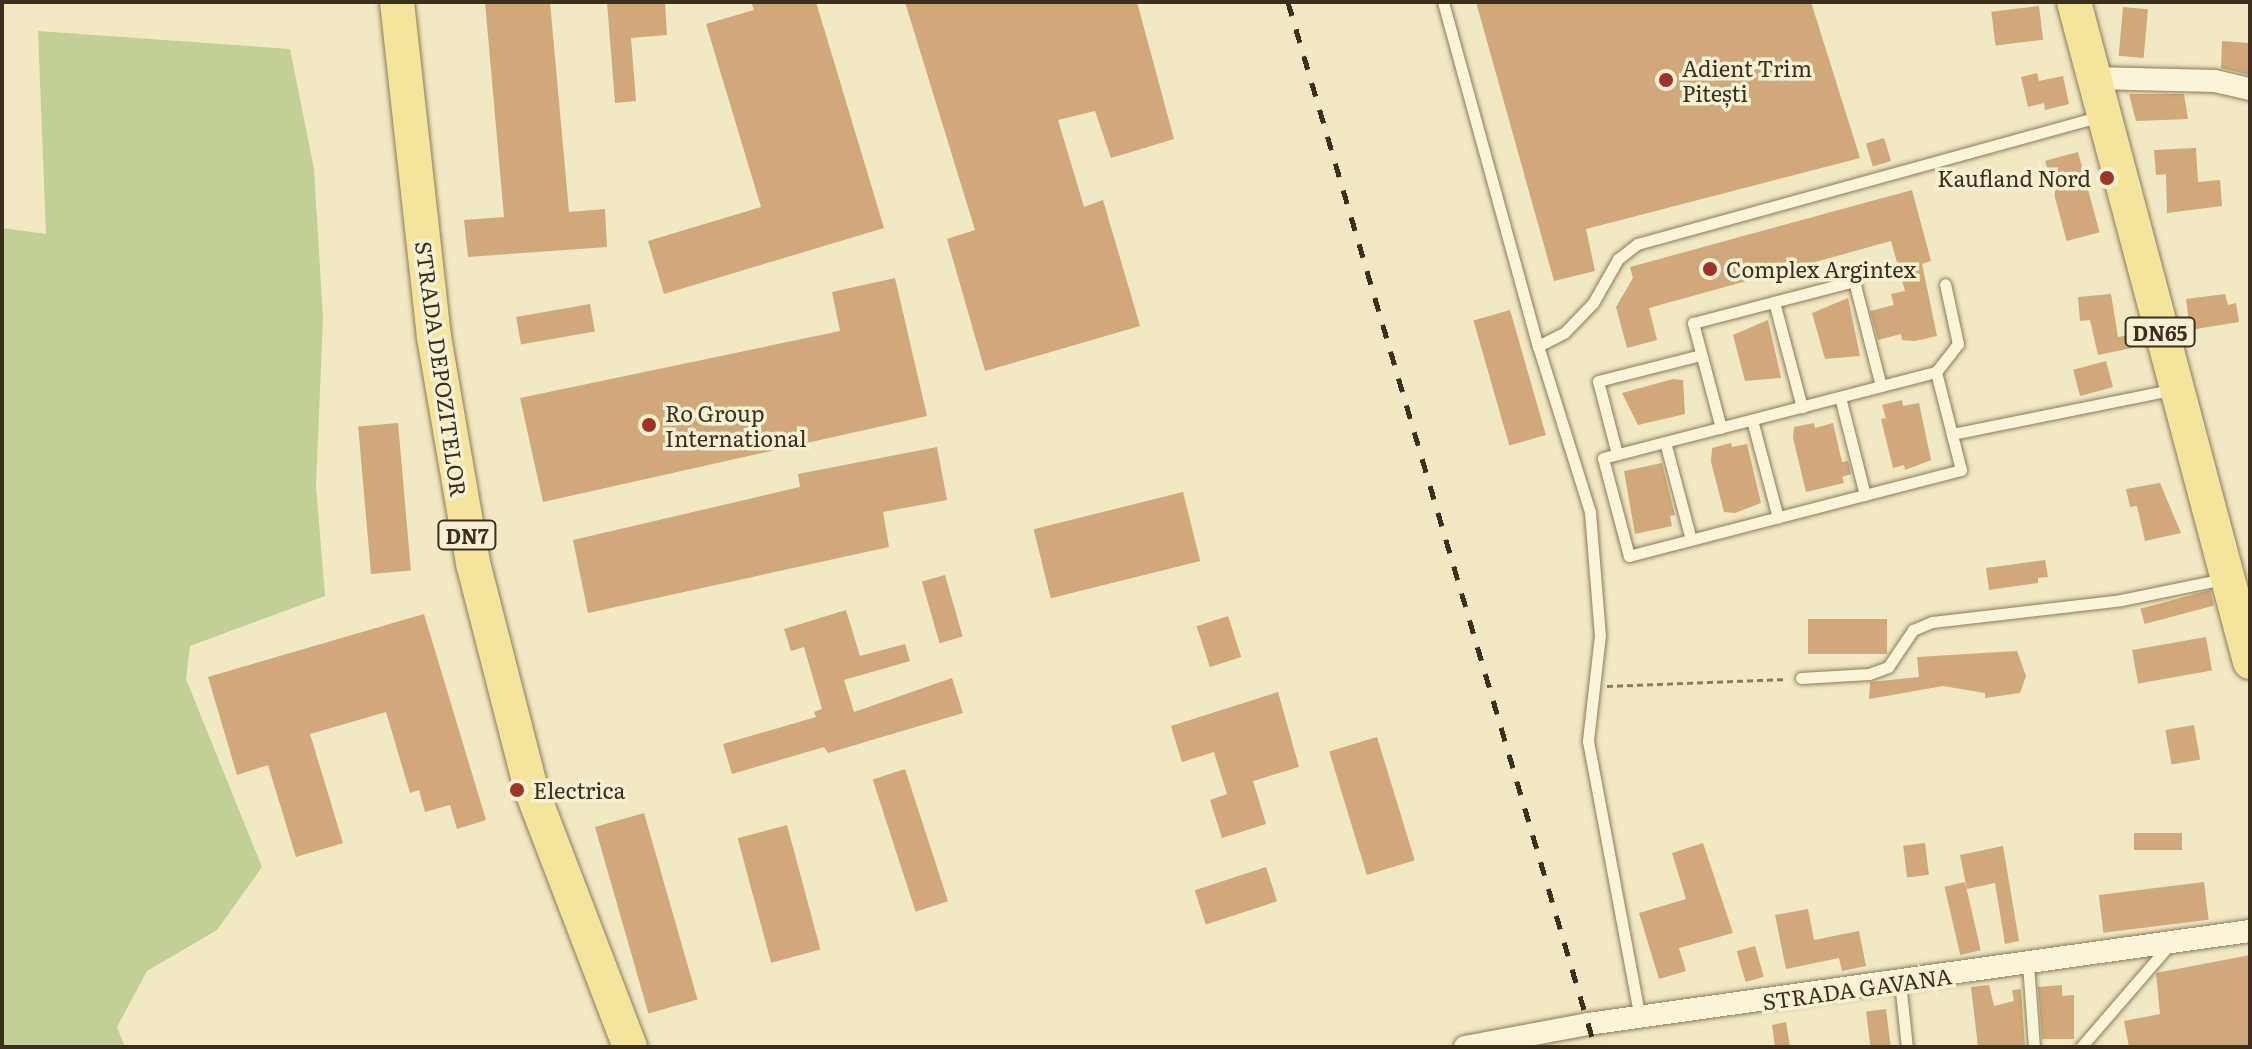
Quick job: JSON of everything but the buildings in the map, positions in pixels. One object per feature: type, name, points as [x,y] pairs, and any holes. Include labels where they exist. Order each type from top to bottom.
[{"type":"main road","name":"STRADA DEPOZITELOR","points":[[397,2],[434,337],[479,590],[531,789],[630,1047]]},
{"type":"main road","name":"DN65","points":[[2074,2],[2250,662]]},
{"type":"street","points":[[2092,78],[2215,81],[2250,89]]},
{"type":"street","name":"STRADA GAVANA","points":[[1465,1047],[1588,1024],[1640,1020],[2250,931]]},
{"type":"lane","points":[[1443,2],[1538,346],[1590,512],[1600,601],[1588,741],[1640,1020]]},
{"type":"lane","points":[[1538,346],[1564,333],[1593,303],[1618,259],[1637,244],[2102,116]]},
{"type":"lane","points":[[1721,428],[1693,323],[1854,281],[1881,386]]},
{"type":"lane","points":[[1936,372],[1961,470],[1629,556],[1603,458],[1936,372],[1958,344],[1945,284]]},
{"type":"lane","points":[[1774,302],[1802,407]]},
{"type":"lane","points":[[1617,454],[1598,381],[1701,355]]},
{"type":"lane","points":[[1952,434],[2176,389]]},
{"type":"lane","points":[[1840,397],[1865,495]]},
{"type":"lane","points":[[1752,420],[1778,518]]},
{"type":"lane","points":[[1665,442],[1691,540]]},
{"type":"lane","points":[[1801,678],[1869,674],[1888,667],[1913,630],[1932,622],[2121,600],[2227,578]]},
{"type":"lane","points":[[2081,1047],[2171,942]]},
{"type":"lane","points":[[2028,963],[2034,1047]]},
{"type":"lane","points":[[1900,982],[1907,1047]]},
{"type":"path","points":[[1591,686],[1801,678]]},
{"type":"green space","points":[[38,31],[290,49],[314,169],[323,318],[316,486],[325,596],[190,646],[186,679],[262,867],[217,930],[147,971],[117,1027],[125,1047],[2,1047],[2,228],[46,234]]},
{"type":"railway","points":[[1288,2],[1595,1047]]},
{"type":"place","name":"Adient Trim Pitești","points":[[1666,80]]},
{"type":"place","name":"Kaufland Nord","points":[[2107,178]]},
{"type":"place","name":"Complex Argintex","points":[[1710,269]]},
{"type":"place","name":"Ro Group International","points":[[649,425]]},
{"type":"place","name":"Electrica","points":[[517,790]]}]
